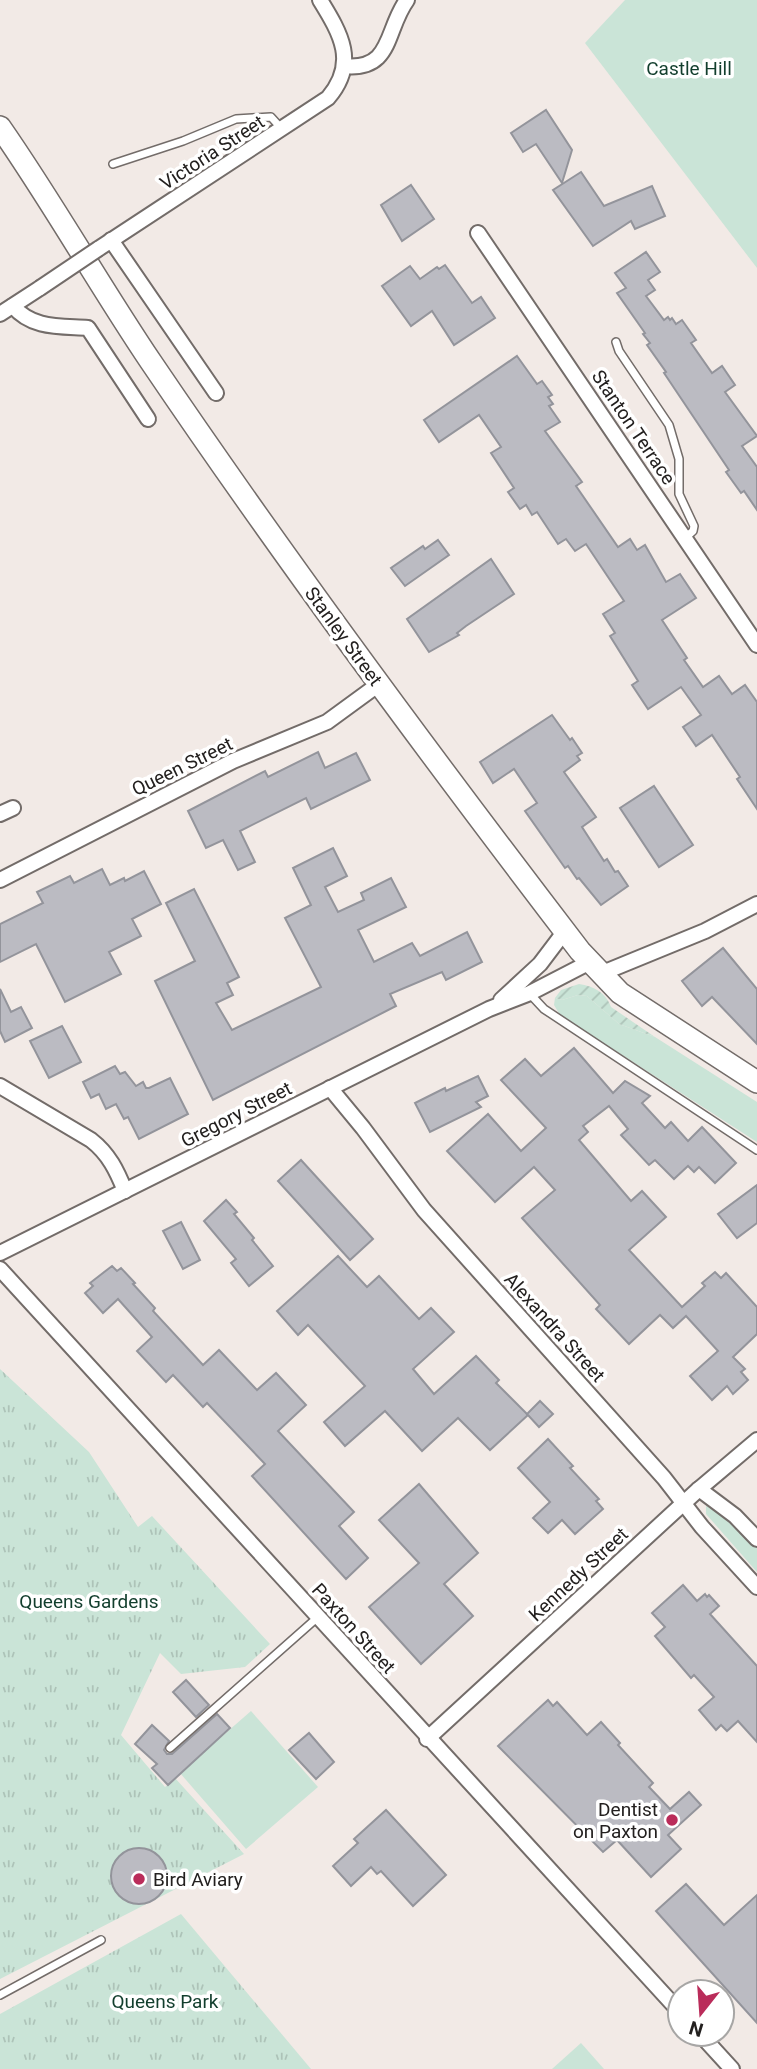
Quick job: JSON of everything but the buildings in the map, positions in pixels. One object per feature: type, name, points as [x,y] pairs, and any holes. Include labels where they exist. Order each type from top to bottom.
[{"type":"main road","name":"Stanley Street","points":[[0,127],[149,359],[379,684],[565,931],[595,968],[620,993],[757,1082]]},
{"type":"street","points":[[320,0],[340,34],[344,66],[366,66],[375,61],[387,44],[398,14],[407,0]]},
{"type":"street","name":"Victoria Street","points":[[6,310],[328,98],[339,84],[344,66]]},
{"type":"street","name":"Stanton Terrace","points":[[478,233],[757,645]]},
{"type":"street","points":[[105,245],[216,393]]},
{"type":"street","points":[[6,310],[28,321],[88,328],[148,419]]},
{"type":"street","name":"Queen Street","points":[[0,880],[233,761],[327,722],[379,684]]},
{"type":"street","name":"Gregory Street","points":[[0,1254],[489,1009],[595,968],[705,931],[757,904]]},
{"type":"street","name":"Gregory Street","points":[[489,1009],[540,964],[565,931]]},
{"type":"street","points":[[0,1086],[102,1148],[117,1171],[125,1191]]},
{"type":"street","name":"Alexandra Street","points":[[330,1088],[424,1210],[757,1587]]},
{"type":"street","name":"Paxton Street","points":[[0,1269],[427,1739],[666,1997]]},
{"type":"street","name":"Kennedy Street","points":[[427,1739],[699,1489],[757,1440]]},
{"type":"street","points":[[699,1489],[735,1516],[757,1539]]},
{"type":"street","points":[[713,2048],[732,2069]]},
{"type":"lane","points":[[113,164],[183,141],[236,119],[271,117],[282,129]]},
{"type":"lane","points":[[616,342],[619,351],[666,418],[673,435],[679,459],[679,494],[694,526],[693,531],[685,538]]},
{"type":"lane","points":[[530,993],[544,1009],[757,1150]]},
{"type":"lane","points":[[170,1748],[318,1617]]},
{"type":"lane","points":[[0,1995],[101,1941]]},
{"type":"green space","name":"Castle Hill","points":[[625,0],[757,0],[757,268],[585,43]]},
{"type":"green space","points":[[579,984],[599,991],[611,1007],[655,1037],[619,1024],[587,996],[578,995],[562,1000],[555,998],[561,990]]},
{"type":"green space","points":[[578,995],[587,996],[619,1024],[655,1037],[757,1102],[757,1142],[560,1015],[554,1005],[555,998],[562,1000]]},
{"type":"green space","name":"Queens Gardens","points":[[0,1369],[89,1452],[138,1527],[152,1516],[270,1644],[245,1667],[181,1674],[160,1653],[121,1735],[165,1787],[175,1778],[244,1854],[0,1979]]},
{"type":"green space","points":[[706,1506],[725,1516],[757,1545],[757,1572],[706,1514]]},
{"type":"green space","points":[[251,1711],[318,1787],[246,1849],[180,1773]]},
{"type":"green space","name":"Queens Park","points":[[181,1914],[311,2069],[0,2069],[0,2014]]},
{"type":"green space","points":[[581,2043],[604,2069],[552,2069]]},
{"type":"place","name":"Dentist on Paxton","points":[[672,1820]]},
{"type":"place","name":"Bird Aviary","points":[[139,1879]]}]
